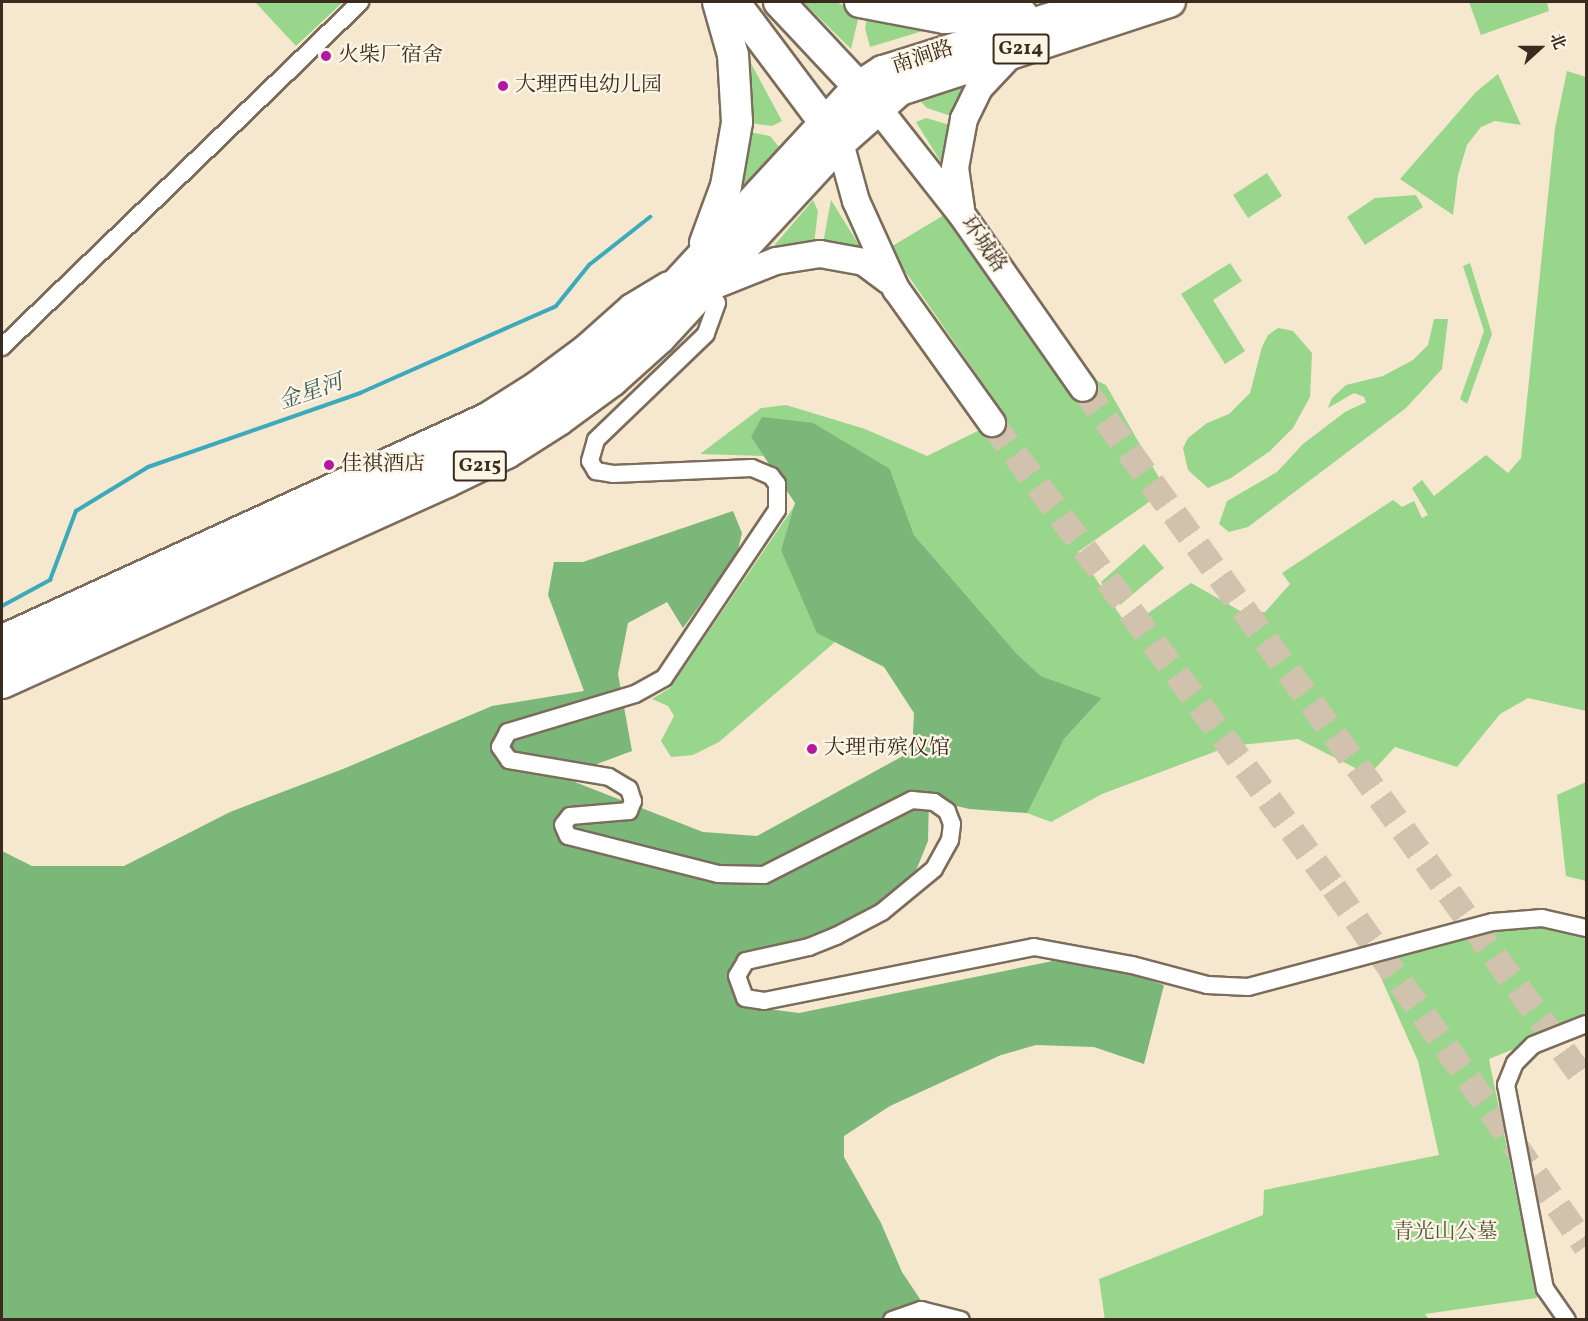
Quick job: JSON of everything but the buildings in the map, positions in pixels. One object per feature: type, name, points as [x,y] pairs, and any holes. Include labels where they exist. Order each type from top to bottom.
[{"type":"highway","points":[[699,272],[726,186],[737,127],[735,67],[718,2]]},
{"type":"highway","points":[[734,2],[787,68],[832,133],[867,97],[779,2]]},
{"type":"highway","points":[[860,2],[914,14],[961,18],[1089,5]]},
{"type":"highway","name":"南涧路","points":[[867,97],[900,90],[1170,2]]},
{"type":"highway","name":"南涧路","points":[[867,97],[883,71],[1089,5]]},
{"type":"highway","name":"G215","points":[[2,683],[35,666],[76,634],[494,431],[596,362],[699,272],[832,133]]},
{"type":"highway","points":[[2,654],[76,634]]},
{"type":"highway","name":"G215","points":[[2,642],[76,634]]},
{"type":"main road","points":[[962,215],[955,180],[962,124],[979,88],[1014,52]]},
{"type":"main road","name":"环城路","points":[[867,97],[962,215],[1083,388]]},
{"type":"main road","points":[[832,133],[856,201],[896,289]]},
{"type":"main road","points":[[699,272],[820,254],[855,259],[873,266],[896,289],[992,423]]},
{"type":"street","points":[[2,347],[360,2]]},
{"type":"street","points":[[2,636],[485,415],[584,347],[630,306],[699,272],[717,303],[706,334],[596,440],[590,461],[596,471],[613,474],[752,468],[774,478],[780,493],[777,510],[658,684],[508,732],[500,745],[509,760],[609,777],[629,789],[633,801],[629,811],[570,816],[563,825],[568,836],[718,874],[764,875],[912,800],[934,802],[947,811],[952,824],[950,840],[934,869],[882,912],[836,936],[809,947],[746,961],[737,976],[745,998],[764,1001],[1034,947],[1132,965],[1207,985],[1248,987],[1493,922],[1542,918],[1587,927]]},
{"type":"street","points":[[1567,1320],[1545,1289],[1506,1085],[1515,1064],[1533,1045],[1587,1024]]},
{"type":"street","points":[[892,1320],[921,1310],[961,1320]]},
{"type":"green space","points":[[255,2],[343,2],[296,46]]},
{"type":"green space","points":[[803,2],[835,2],[860,11],[851,49]]},
{"type":"green space","points":[[1469,2],[1547,2],[1549,11],[1481,35]]},
{"type":"green space","points":[[868,12],[936,27],[870,47],[865,28]]},
{"type":"green space","points":[[746,54],[782,121],[772,126],[750,123]]},
{"type":"green space","points":[[1567,71],[1586,77],[1586,711],[1528,698],[1500,714],[1457,767],[1395,747],[1369,775],[1298,739],[1230,746],[1102,794],[1051,822],[1027,813],[1034,794],[1064,739],[1102,698],[1041,676],[1017,654],[914,535],[890,469],[751,437],[764,456],[700,454],[761,408],[786,405],[865,429],[927,456],[1006,417],[889,248],[949,212],[1077,394],[1093,379],[1106,385],[1166,490],[1078,552],[1128,627],[1191,583],[1242,612],[1265,612],[1290,584],[1282,573],[1393,500],[1402,507],[1414,501],[1422,518],[1428,515],[1412,488],[1422,480],[1434,496],[1486,455],[1508,473],[1521,458],[1555,128]]},
{"type":"green space","points":[[1498,74],[1521,125],[1495,121],[1481,127],[1467,145],[1458,175],[1453,215],[1400,179],[1476,92]]},
{"type":"green space","points":[[975,79],[954,117],[927,108],[921,102]]},
{"type":"green space","points":[[926,118],[950,125],[944,167],[916,122]]},
{"type":"green space","points":[[749,132],[770,136],[779,147],[732,198]]},
{"type":"green space","points":[[1267,173],[1282,196],[1248,218],[1233,195]]},
{"type":"green space","points":[[1416,195],[1423,207],[1365,245],[1347,217],[1375,198]]},
{"type":"green space","points":[[813,200],[818,211],[814,244],[766,255]]},
{"type":"green space","points":[[831,200],[864,253],[823,243]]},
{"type":"green space","points":[[1230,263],[1242,281],[1213,300],[1245,351],[1225,364],[1181,294]]},
{"type":"green space","points":[[1470,263],[1492,334],[1467,404],[1460,399],[1484,331],[1463,266]]},
{"type":"green space","points":[[1434,319],[1448,319],[1442,369],[1406,408],[1248,527],[1229,532],[1219,524],[1227,501],[1277,472],[1303,444],[1345,412],[1366,402],[1364,397],[1354,393],[1328,408],[1332,398],[1346,385],[1383,376],[1413,360],[1428,345]]},
{"type":"green space","points":[[1278,328],[1293,331],[1312,353],[1310,397],[1293,428],[1270,451],[1231,478],[1208,488],[1188,470],[1183,448],[1188,438],[1207,423],[1229,414],[1250,393],[1262,347],[1268,335]]},
{"type":"green space","points":[[762,417],[813,423],[890,469],[914,535],[1017,654],[1041,676],[1102,698],[1064,739],[1027,813],[969,809],[929,799],[928,841],[913,878],[878,910],[810,942],[741,960],[753,1007],[799,1013],[1053,961],[1111,968],[1164,985],[1144,1064],[1094,1047],[1036,1045],[1001,1055],[890,1106],[844,1136],[844,1157],[881,1223],[902,1272],[928,1311],[923,1319],[2,1319],[2,851],[32,866],[124,866],[230,812],[343,769],[492,706],[584,691],[548,595],[554,562],[583,562],[733,511],[742,533],[737,554],[683,628],[667,602],[628,623],[618,674],[632,751],[562,777],[703,832],[757,836],[912,751],[914,713],[884,667],[817,633],[781,550],[795,503],[751,437]]},
{"type":"green space","points":[[795,505],[781,550],[835,642],[719,742],[693,755],[671,757],[661,741],[674,716],[668,706],[652,699],[670,688]]},
{"type":"green space","points":[[1144,544],[1164,568],[1120,605],[1101,582]]},
{"type":"green space","points":[[1586,782],[1586,881],[1566,876],[1557,795]]},
{"type":"green space","name":"青光山公墓","points":[[1546,923],[1586,935],[1586,1020],[1489,1059],[1537,1298],[1425,1314],[1429,1320],[1105,1320],[1099,1279],[1263,1215],[1264,1190],[1439,1155],[1418,1061],[1374,962],[1466,936]]},
{"type":"waterway","name":"金星河","points":[[2,606],[50,580],[76,511],[148,467],[360,393],[556,306],[589,265],[650,217]]},
{"type":"tunnel","points":[[1083,388],[1586,1082]]},
{"type":"tunnel","points":[[992,423],[1334,888],[1586,1246]]},
{"type":"place","name":"火柴厂宿舍","points":[[326,56]]},
{"type":"place","name":"大理西电幼儿园","points":[[503,86]]},
{"type":"place","name":"佳祺酒店","points":[[329,465]]},
{"type":"place","name":"大理市殡仪馆","points":[[812,749]]}]
